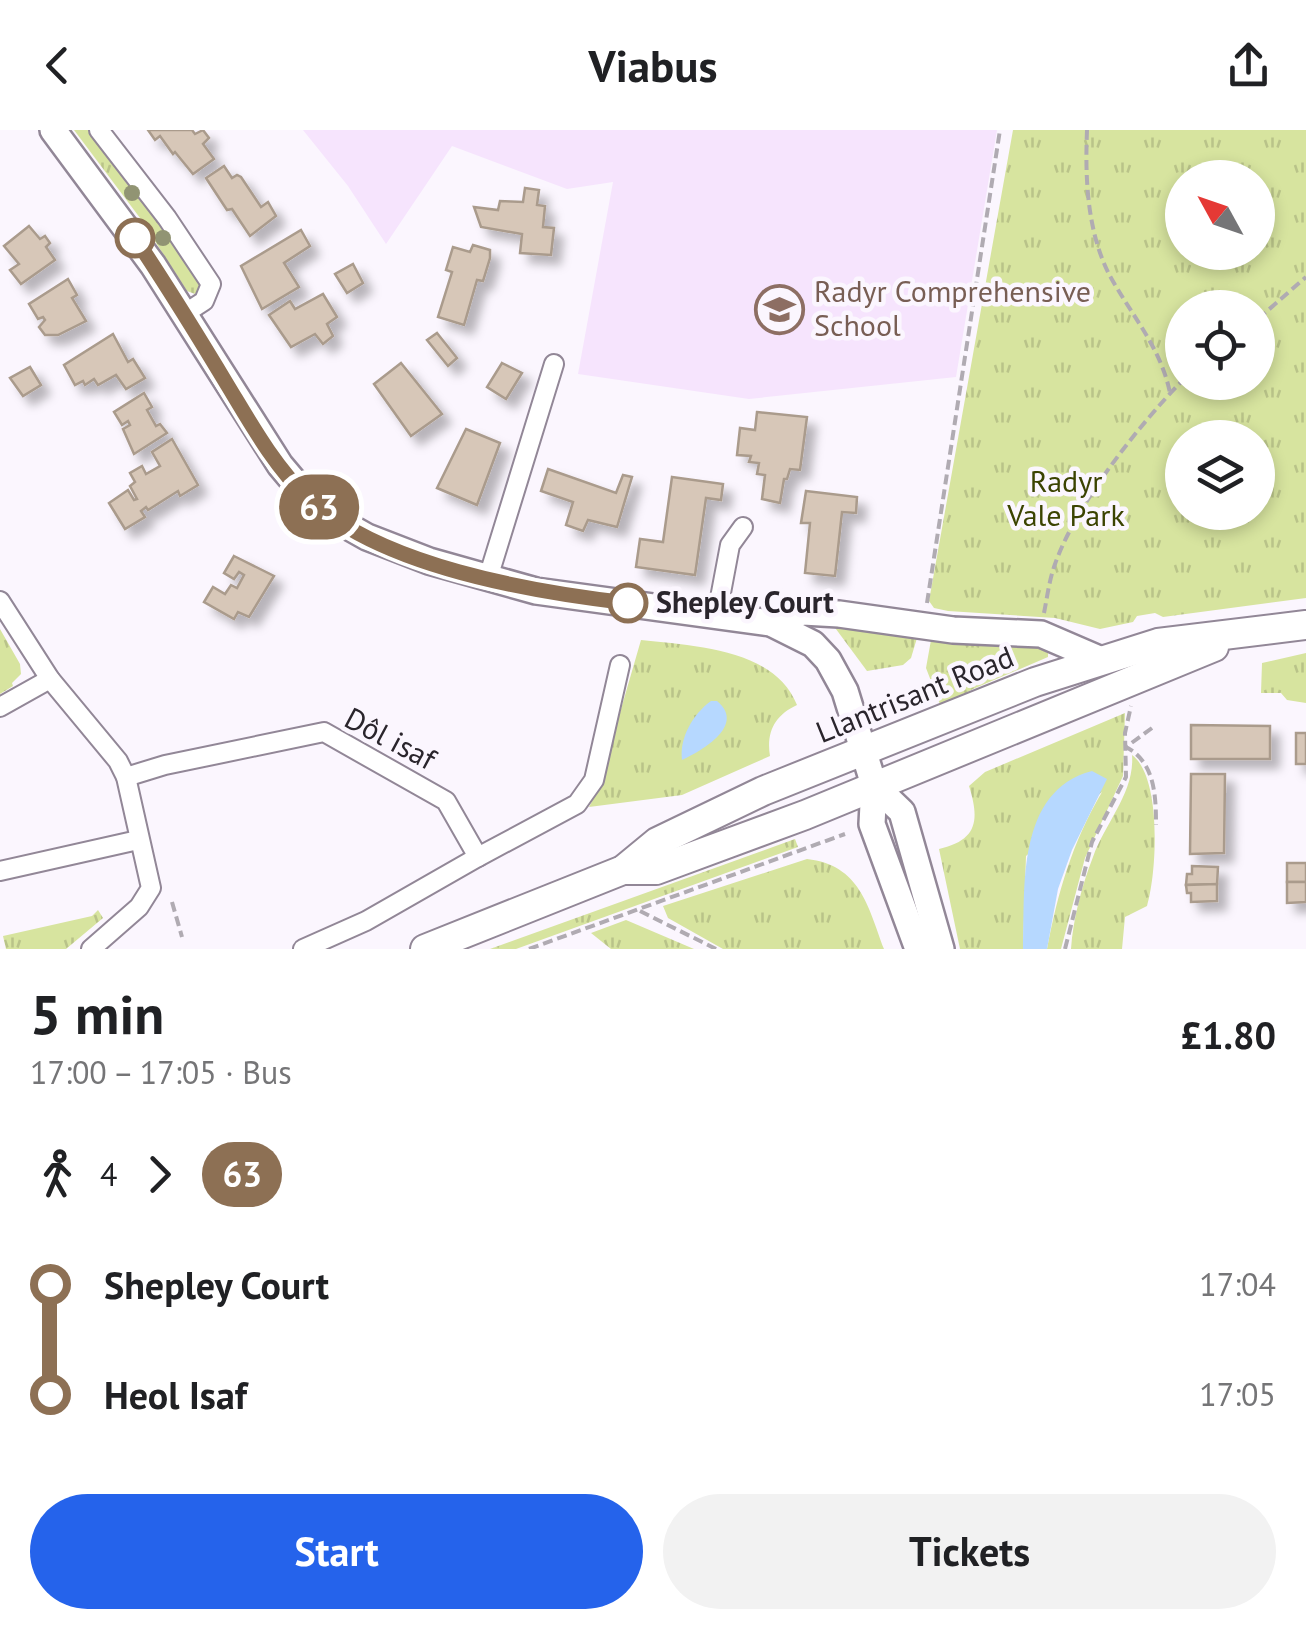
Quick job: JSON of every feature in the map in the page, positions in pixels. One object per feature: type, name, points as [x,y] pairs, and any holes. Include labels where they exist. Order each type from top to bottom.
[{"type":"main road","points":[[53,130],[123,220],[280,465],[318,507],[349,528],[382,543],[536,591],[771,623],[813,644],[828,660],[845,691],[874,785],[872,824],[918,949]]},
{"type":"main road","points":[[771,623],[804,612],[953,630],[1041,634],[1098,660]]},
{"type":"main road","name":"Llantrisant Road","points":[[426,949],[623,870],[657,842],[763,791],[1098,660],[1158,643],[1306,625]]},
{"type":"main road","name":"Llantrisant Road","points":[[623,870],[656,870],[805,815],[1250,634]]},
{"type":"main road","points":[[874,785],[902,812],[941,949]]},
{"type":"street","points":[[99,130],[159,207],[211,284],[204,300],[184,314]]},
{"type":"street","points":[[488,578],[554,364]]},
{"type":"street","points":[[717,614],[730,545],[743,527]]},
{"type":"street","points":[[0,601],[50,679],[118,761],[126,777],[151,888],[146,899],[91,949]]},
{"type":"street","points":[[303,949],[366,921],[577,804],[594,780],[620,664]]},
{"type":"street","points":[[0,708],[50,679]]},
{"type":"street","name":"Dôl isaf","points":[[126,777],[165,765],[324,732],[446,800],[478,857]]},
{"type":"street","points":[[0,871],[138,840]]},
{"type":"path","points":[[926,608],[1000,130]]},
{"type":"path","points":[[1087,130],[1086,168],[1093,226],[1108,270],[1165,367]]},
{"type":"path","points":[[1275,304],[1306,276]]},
{"type":"path","points":[[1043,622],[1053,568],[1070,528],[1165,400]]},
{"type":"path","points":[[1065,949],[1092,842],[1126,777],[1126,720],[1132,704]]},
{"type":"path","points":[[1126,747],[1152,728]]},
{"type":"path","points":[[1126,747],[1135,752],[1148,770],[1156,804],[1156,826]]},
{"type":"path","points":[[529,949],[845,834]]},
{"type":"path","points":[[172,902],[182,937]]},
{"type":"path","points":[[637,910],[716,949]]},
{"type":"shaded area","name":"Radyr Comprehensive School","points":[[303,130],[997,130],[956,377],[749,399],[578,374],[613,182],[567,189],[452,146],[386,244],[348,186]]},
{"type":"green space","points":[[74,130],[90,130],[155,213],[200,280],[195,294],[187,291],[140,218]]},
{"type":"green space","name":"Radyr Vale Park","points":[[1013,130],[1306,130],[1306,598],[1163,617],[1155,613],[1100,629],[1055,618],[934,608],[929,601]]},
{"type":"green space","points":[[833,625],[917,638],[911,658],[903,665],[867,671]]},
{"type":"green space","points":[[0,629],[20,664],[21,674],[13,686],[0,694]]},
{"type":"green space","points":[[641,640],[708,648],[752,661],[786,686],[797,705],[774,725],[769,739],[770,756],[682,795],[589,807],[597,792]]},
{"type":"green space","points":[[931,640],[1036,647],[1048,653],[1048,657],[941,707],[926,668]]},
{"type":"green space","points":[[1306,653],[1306,703],[1287,700],[1281,693],[1261,693],[1262,663]]},
{"type":"green space","points":[[1125,713],[1123,776],[1085,858],[1061,949],[1047,949],[1056,908],[1074,849],[1102,792],[1026,856],[1023,949],[960,949],[939,849],[961,840],[972,827],[974,809],[969,786],[985,772]]},
{"type":"green space","points":[[1132,755],[1142,766],[1153,804],[1155,850],[1147,906],[1125,917],[1122,949],[1071,949],[1085,879],[1129,782]]},
{"type":"green space","points":[[795,839],[798,847],[516,949],[490,949]]},
{"type":"green space","points":[[807,859],[825,863],[850,879],[867,903],[884,949],[723,949],[668,918],[663,906]]},
{"type":"green space","points":[[98,910],[103,918],[66,949],[6,949],[3,936],[92,916]]},
{"type":"green space","points":[[626,920],[694,949],[611,949],[591,933]]},
{"type":"water","points":[[711,701],[717,701],[725,710],[724,728],[710,743],[682,760],[689,727]]},
{"type":"water","points":[[1092,771],[1107,779],[1072,850],[1058,889],[1047,949],[1023,949],[1026,871],[1037,820],[1049,799],[1067,782]]},
{"type":"building","points":[[148,130],[192,130],[195,134],[203,130],[209,138],[203,144],[214,159],[193,174],[160,136],[155,140]]},
{"type":"building","points":[[224,166],[232,178],[241,177],[261,207],[268,202],[276,216],[250,236],[206,178]]},
{"type":"building","points":[[525,188],[539,190],[537,205],[545,206],[543,227],[554,228],[551,255],[520,253],[522,234],[481,227],[474,207],[498,210],[500,201],[523,202]]},
{"type":"building","points":[[29,226],[40,239],[45,236],[50,243],[46,247],[55,260],[21,284],[10,270],[19,264],[4,246]]},
{"type":"building","points":[[301,230],[310,246],[284,263],[299,287],[262,309],[241,266]]},
{"type":"building","points":[[473,245],[490,250],[490,258],[483,281],[477,280],[464,325],[438,317],[452,272],[446,270],[453,247],[470,252]]},
{"type":"building","points":[[353,264],[363,283],[347,293],[335,274]]},
{"type":"building","points":[[68,279],[77,295],[72,298],[86,321],[58,335],[45,335],[39,327],[45,320],[38,319],[29,304]]},
{"type":"building","points":[[323,294],[337,317],[327,324],[333,336],[323,344],[315,334],[291,347],[269,315],[290,301],[295,309]]},
{"type":"building","points":[[437,333],[457,358],[448,366],[427,340]]},
{"type":"building","points":[[113,334],[128,362],[133,359],[145,378],[126,389],[116,375],[98,385],[94,379],[85,385],[83,381],[75,385],[64,365]]},
{"type":"building","points":[[401,363],[442,414],[411,436],[374,384]]},
{"type":"building","points":[[502,363],[522,373],[506,399],[487,387]]},
{"type":"building","points":[[30,367],[41,385],[23,396],[10,378]]},
{"type":"building","points":[[144,393],[156,426],[160,424],[167,433],[134,454],[123,429],[130,425],[128,421],[122,425],[114,412]]},
{"type":"building","points":[[757,412],[807,417],[800,470],[790,469],[780,503],[762,499],[765,475],[757,474],[759,463],[749,462],[751,456],[737,455],[740,428],[755,430]]},
{"type":"building","points":[[466,429],[500,443],[477,505],[437,488]]},
{"type":"building","points":[[172,439],[198,485],[180,496],[178,491],[148,510],[146,507],[141,511],[145,517],[125,529],[109,503],[128,490],[137,499],[130,486],[135,482],[130,473],[142,466],[146,474],[160,466],[152,452]]},
{"type":"building","points":[[548,469],[616,493],[623,475],[632,477],[617,527],[588,520],[583,531],[566,525],[573,502],[541,491]]},
{"type":"building","points":[[672,477],[723,484],[721,500],[706,498],[695,575],[636,567],[640,539],[663,542]]},
{"type":"building","points":[[806,491],[857,497],[856,513],[842,512],[835,576],[805,573],[810,523],[801,523]]},
{"type":"building","points":[[234,556],[274,576],[249,617],[238,612],[234,619],[204,602],[213,587],[225,594],[231,585],[237,588],[244,575],[239,572],[234,579],[224,573]]},
{"type":"building","points":[[1191,725],[1270,726],[1270,759],[1191,759]]},
{"type":"building","points":[[1296,733],[1306,733],[1306,764],[1296,764]]},
{"type":"building","points":[[1191,774],[1225,774],[1224,853],[1190,854]]},
{"type":"building","points":[[1287,863],[1306,863],[1306,882],[1287,882]]},
{"type":"building","points":[[1192,866],[1218,867],[1217,884],[1186,885]]},
{"type":"building","points":[[1287,882],[1306,882],[1306,902],[1287,903]]},
{"type":"building","points":[[1217,884],[1217,901],[1191,902],[1186,885]]},
{"type":"bus line","name":"63","points":[[135,238],[268,448],[318,507],[367,537],[429,561],[536,591],[628,603]]},
{"type":"place","name":"Radyr Comprehensive School","points":[[779,309]]},
{"type":"place","name":"Shepley Court","points":[[628,603]]}]
